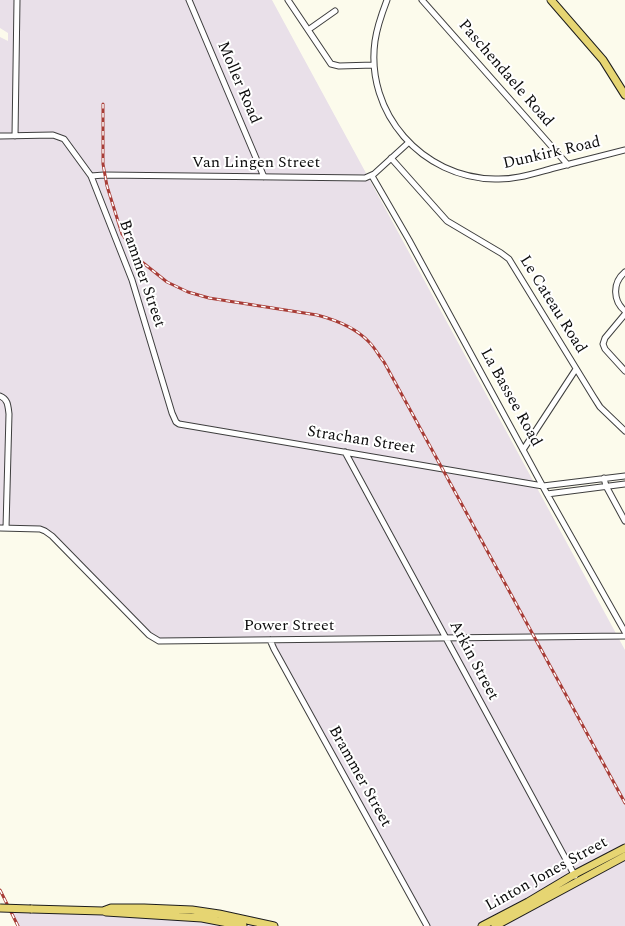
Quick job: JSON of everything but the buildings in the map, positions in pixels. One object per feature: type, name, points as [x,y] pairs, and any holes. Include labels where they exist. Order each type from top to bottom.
[{"type":"main road","points":[[551,0],[603,60],[625,95]]},
{"type":"main road","name":"Linton Jones Street","points":[[495,926],[575,874],[625,848]]},
{"type":"main road","name":"Linton Jones Street","points":[[482,926],[578,882],[625,856]]},
{"type":"main road","points":[[0,908],[102,910],[111,908],[144,908],[192,910],[218,920],[243,926]]},
{"type":"main road","points":[[218,920],[274,926]]},
{"type":"street","points":[[0,136],[15,136],[17,0]]},
{"type":"street","name":"Moller Road","points":[[189,0],[264,176]]},
{"type":"street","points":[[288,0],[328,60],[334,65],[374,65]]},
{"type":"street","name":"Dunkirk Road","points":[[387,0],[376,35],[374,51],[376,80],[385,108],[392,122],[408,143],[442,167],[478,178],[510,178],[625,150]]},
{"type":"street","name":"Paschendaele Road","points":[[422,0],[568,165]]},
{"type":"street","points":[[308,30],[335,11]]},
{"type":"street","name":"Brammer Street","points":[[15,136],[53,135],[61,137],[91,176],[132,280],[176,422]]},
{"type":"street","points":[[372,176],[408,143]]},
{"type":"street","name":"Le Cateau Road","points":[[391,158],[447,221],[502,253],[509,259],[600,407],[625,431]]},
{"type":"street","name":"Van Lingen Street","points":[[91,176],[264,176],[361,178],[372,176]]},
{"type":"street","name":"La Bassee Road","points":[[372,176],[409,240],[547,494],[625,632]]},
{"type":"street","points":[[625,272],[619,278],[615,294],[625,313],[603,344],[605,349],[625,371]]},
{"type":"street","points":[[523,450],[576,368]]},
{"type":"street","points":[[0,396],[5,399],[8,405],[3,528]]},
{"type":"street","name":"Strachan Street","points":[[176,422],[184,426],[543,486],[625,476]]},
{"type":"street","name":"Arkin Street","points":[[345,452],[578,882]]},
{"type":"street","points":[[604,478],[606,486],[625,521]]},
{"type":"street","points":[[547,494],[625,484]]},
{"type":"street","name":"Power Street","points":[[3,528],[36,528],[45,531],[52,536],[155,640],[163,642],[625,636]]},
{"type":"street","name":"Brammer Street","points":[[270,640],[284,669],[427,926]]},
{"type":"shaded area","points":[[0,0],[272,0],[625,650],[625,926],[428,926],[268,638],[154,639],[42,530],[0,529],[0,37],[8,41],[8,33],[0,28]]},
{"type":"shaded area","points":[[5,905],[220,914],[271,926],[18,926]]},
{"type":"railway","points":[[103,104],[103,164],[107,186],[122,234],[142,262],[167,282],[188,292],[209,298],[324,317],[358,332],[373,347],[384,362],[625,803]]},
{"type":"railway","points":[[0,890],[18,926]]}]
